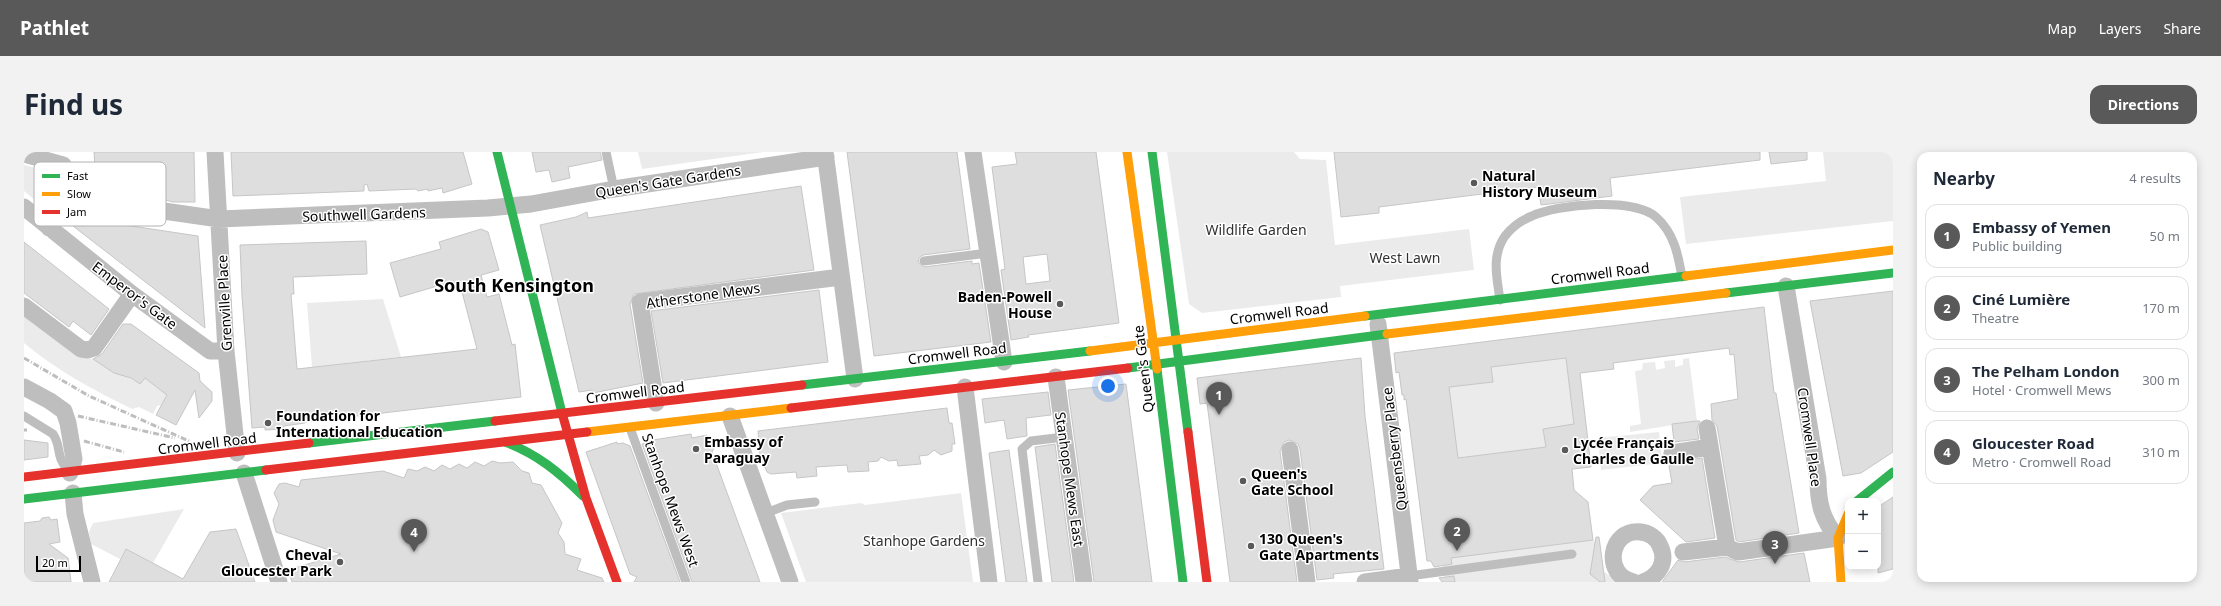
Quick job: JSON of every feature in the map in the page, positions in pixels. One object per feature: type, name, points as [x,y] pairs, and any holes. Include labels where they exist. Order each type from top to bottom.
[{"type":"main road","points":[[497,152],[567,435],[586,498],[617,582]]},
{"type":"main road","name":"Queen's Gate","points":[[1127,152],[1154,343],[1183,582]]},
{"type":"main road","points":[[1152,152],[1178,340],[1207,582]]},
{"type":"main road","name":"Cromwell Road","points":[[24,477],[72,483],[244,473],[1180,362],[1380,335],[1785,276],[1893,250]]},
{"type":"main road","name":"Cromwell Road","points":[[24,499],[72,483],[237,453],[1004,362],[1682,277],[1893,273]]},
{"type":"main road","points":[[505,442],[530,451],[541,457],[558,470],[586,498]]},
{"type":"main road","points":[[1862,498],[1893,472]]},
{"type":"main road","points":[[1841,582],[1838,538],[1845,521]]},
{"type":"street","name":"Grenville Place","points":[[215,152],[226,351],[237,453]]},
{"type":"street","points":[[973,152],[1004,362]]},
{"type":"street","points":[[24,154],[52,162]]},
{"type":"street","name":"Queen's Gate Gardens","points":[[510,206],[825,155],[855,379]]},
{"type":"street","name":"Emperor's Gate","points":[[24,206],[34,215]]},
{"type":"street","name":"Southwell Gardens","points":[[219,219],[510,206]]},
{"type":"street","points":[[166,211],[219,219]]},
{"type":"street","name":"Emperor's Gate","points":[[47,226],[132,294],[210,351],[226,351]]},
{"type":"street","name":"Cromwell Place","points":[[1785,276],[1818,479],[1820,505],[1824,520],[1838,538]]},
{"type":"street","name":"Atherstone Mews","points":[[656,403],[640,302],[841,277]]},
{"type":"street","points":[[24,306],[81,349],[88,350],[94,348],[132,294]]},
{"type":"street","name":"Queensberry Place","points":[[1377,315],[1409,579]]},
{"type":"street","name":"Stanhope Mews East","points":[[1056,377],[1084,582]]},
{"type":"street","points":[[24,387],[50,400],[64,411],[68,423],[74,459],[72,483],[75,514],[92,582]]},
{"type":"street","points":[[965,387],[989,582]]},
{"type":"street","points":[[730,416],[790,582]]},
{"type":"street","points":[[1707,428],[1727,547]]},
{"type":"street","points":[[1672,453],[1710,447]]},
{"type":"street","points":[[1290,450],[1307,582]]},
{"type":"street","points":[[244,473],[280,582]]},
{"type":"street","points":[[1634,582],[1624,579],[1617,573],[1613,564],[1612,553],[1615,544],[1627,534],[1636,532],[1646,533],[1654,537],[1660,544],[1663,552],[1662,563],[1658,572],[1652,578],[1644,582]]},
{"type":"street","points":[[1683,552],[1727,547],[1738,552],[1838,538]]},
{"type":"street","points":[[1365,582],[1409,579]]},
{"type":"lane","points":[[606,152],[614,189]]},
{"type":"lane","points":[[1500,300],[1495,262],[1498,249],[1505,236],[1522,221],[1533,215],[1563,208],[1622,204],[1642,208],[1655,216],[1673,238],[1682,277]]},
{"type":"lane","points":[[924,260],[988,253]]},
{"type":"lane","points":[[24,416],[53,434],[56,438],[60,462],[72,483]]},
{"type":"lane","name":"Stanhope Mews West","points":[[630,428],[686,582]]},
{"type":"lane","points":[[1038,582],[1022,449],[1031,441],[1064,437]]},
{"type":"lane","points":[[766,513],[786,505],[816,502]]},
{"type":"lane","points":[[1409,579],[1572,554]]},
{"type":"green space","points":[[638,152],[763,152],[642,169]]},
{"type":"green space","name":"Wildlife Garden","points":[[1167,152],[1294,152],[1300,159],[1326,160],[1335,245],[1469,229],[1474,270],[1340,286],[1341,297],[1202,313],[1189,304]]},
{"type":"green space","points":[[1823,152],[1893,152],[1893,221],[1686,244],[1680,197],[1826,181]]},
{"type":"green space","points":[[24,165],[34,168],[34,199],[24,191]]},
{"type":"green space","points":[[383,299],[401,357],[312,367],[307,303]]},
{"type":"green space","points":[[24,314],[74,353],[93,359],[114,373],[121,373],[140,384],[145,378],[176,401],[157,406],[153,414],[139,407],[132,409],[62,371],[24,343]]},
{"type":"green space","points":[[1566,358],[1574,424],[1544,429],[1546,447],[1458,458],[1449,387],[1493,381],[1491,367]]},
{"type":"green space","points":[[1689,358],[1697,421],[1630,432],[1630,426],[1641,424],[1635,371],[1642,370],[1643,363],[1655,362],[1656,370],[1665,368],[1664,361],[1675,360],[1675,367],[1683,365],[1683,359]]},
{"type":"green space","points":[[1659,432],[1662,463],[1601,470],[1598,438]]},
{"type":"green space","name":"Stanhope Gardens","points":[[961,493],[973,582],[806,582],[781,513],[861,503],[865,505]]},
{"type":"green space","points":[[184,509],[153,563],[126,549],[120,559],[91,544],[89,532],[93,523]]},
{"type":"green space","points":[[1593,540],[1600,544],[1604,572],[1621,582],[1455,582],[1454,576],[1444,577],[1442,564],[1449,558]]},
{"type":"building","points":[[94,152],[194,152],[195,202],[173,202],[166,200],[166,162],[95,162]]},
{"type":"building","points":[[231,152],[463,152],[472,184],[443,193],[442,188],[428,191],[428,189],[418,191],[416,189],[369,191],[367,184],[364,185],[364,191],[233,196]]},
{"type":"building","points":[[532,152],[600,152],[602,160],[568,167],[570,178],[552,182],[549,170],[536,172]]},
{"type":"building","points":[[847,152],[957,152],[970,249],[923,255],[919,258],[918,262],[924,267],[972,261],[972,264],[979,263],[991,342],[874,356]]},
{"type":"building","points":[[1015,152],[1096,152],[1119,323],[1028,335],[1029,337],[1011,340],[1001,270],[1005,269],[992,167],[1017,164]],"holes":[[[1047,254],[1050,281],[1026,284],[1023,257]]]},
{"type":"building","name":"Natural History Museum","points":[[1334,152],[1760,152],[1760,160],[1610,178],[1612,196],[1541,205],[1538,187],[1379,207],[1379,213],[1341,217]]},
{"type":"building","points":[[1769,152],[1807,152],[1807,160],[1771,164]]},
{"type":"building","points":[[801,186],[814,270],[634,294],[630,304],[643,383],[593,393],[592,390],[579,392],[540,225],[576,217],[587,212],[588,218]]},
{"type":"building","points":[[73,226],[131,226],[198,236],[205,328]]},
{"type":"building","points":[[481,229],[488,232],[499,270],[481,275],[487,297],[499,294],[512,345],[515,344],[521,397],[305,422],[284,426],[283,429],[265,430],[265,427],[252,428],[242,296],[240,245],[366,241],[367,274],[293,277],[294,294],[291,294],[297,369],[477,349],[461,288],[453,290],[451,282],[400,297],[390,263],[441,249],[439,242]]},
{"type":"building","points":[[24,242],[109,309],[91,335],[73,321],[69,327],[24,293]]},
{"type":"building","points":[[819,290],[828,362],[663,383],[651,311]]},
{"type":"building","points":[[1893,291],[1893,452],[1861,473],[1843,476],[1810,301]]},
{"type":"building","points":[[1764,307],[1774,393],[1776,393],[1799,533],[1739,542],[1736,540],[1717,426],[1712,420],[1711,404],[1738,399],[1734,354],[1730,355],[1729,348],[1613,363],[1614,369],[1580,373],[1591,467],[1572,469],[1574,490],[1588,502],[1593,540],[1451,558],[1452,564],[1434,567],[1431,561],[1427,561],[1406,399],[1404,400],[1404,395],[1402,395],[1399,372],[1396,373],[1394,353]],"holes":[[[1566,358],[1574,424],[1543,429],[1546,447],[1458,458],[1449,387],[1493,382],[1491,367]]]},
{"type":"building","points":[[123,324],[131,324],[199,373],[200,381],[212,392],[212,401],[199,418],[195,390],[176,425],[156,415],[167,395],[145,378],[140,384],[131,378],[114,373],[93,359],[102,354]]},
{"type":"building","points":[[1361,358],[1365,416],[1384,569],[1333,574],[1334,578],[1317,580],[1300,449],[1298,444],[1289,440],[1284,442],[1280,451],[1297,582],[1230,582],[1207,403],[1200,404],[1197,378]]},
{"type":"building","points":[[1126,384],[1152,582],[1094,582],[1068,390]]},
{"type":"building","points":[[1048,392],[1051,415],[1026,418],[1027,436],[1007,439],[1004,420],[985,423],[982,399]]},
{"type":"building","points":[[947,408],[949,423],[952,423],[955,444],[952,444],[952,451],[941,455],[934,450],[928,455],[919,456],[921,464],[898,466],[897,460],[889,461],[881,457],[878,461],[868,462],[869,471],[848,472],[847,465],[816,467],[817,476],[797,478],[796,472],[771,474],[767,472],[760,455],[758,431]]},
{"type":"building","points":[[1700,421],[1697,429],[1699,439],[1674,442],[1672,424]]},
{"type":"building","points":[[691,434],[692,438],[707,435],[709,440],[712,441],[714,448],[712,452],[760,582],[692,582],[642,444],[653,440]]},
{"type":"building","points":[[24,440],[48,443],[48,457],[24,460]]},
{"type":"building","points":[[617,442],[617,444],[623,443],[630,446],[680,582],[634,582],[637,577],[630,574],[586,452]]},
{"type":"building","points":[[1055,444],[1074,582],[1052,582],[1035,447]]},
{"type":"building","points":[[1009,450],[1027,582],[1006,582],[989,453]]},
{"type":"building","points":[[1702,458],[1715,538],[1686,542],[1640,500],[1653,486],[1672,483],[1669,466],[1677,464],[1677,462]]},
{"type":"building","points":[[492,461],[500,463],[513,462],[522,471],[529,473],[532,483],[541,485],[562,523],[558,533],[564,542],[565,554],[581,559],[577,570],[602,578],[604,582],[292,582],[288,570],[341,554],[276,532],[273,520],[279,504],[274,493],[279,484],[285,483],[299,487],[301,480],[383,471],[404,478],[408,469],[417,471],[425,467],[434,471],[442,465],[450,469],[459,464],[467,468],[475,462],[484,466]]},
{"type":"building","points":[[1893,497],[1893,569],[1878,573],[1878,570],[1881,570],[1881,505]]},
{"type":"building","points":[[49,517],[51,520],[57,519],[60,542],[49,544],[68,558],[71,582],[24,582],[24,523],[40,521],[42,518]]},
{"type":"building","points":[[236,529],[255,582],[109,582],[126,549],[183,579],[210,532]]},
{"type":"building","points":[[1596,537],[1599,537],[1605,582],[1600,582],[1590,574]]},
{"type":"building","points":[[1804,553],[1810,582],[1662,582],[1678,560],[1684,562],[1725,557],[1739,562]]},
{"type":"building","points":[[1454,576],[1455,582],[1442,582],[1439,578]]},
{"type":"railway","points":[[24,358],[89,396],[191,442]]},
{"type":"railway","points":[[78,416],[175,438]]},
{"type":"railway","points":[[84,441],[124,452]]},
{"type":"traffic: fast","points":[[497,152],[562,413]]},
{"type":"traffic: fast","points":[[1152,152],[1188,432]]},
{"type":"traffic: fast","points":[[1726,293],[1893,273]]},
{"type":"traffic: fast","points":[[1365,316],[1686,276]]},
{"type":"traffic: fast","points":[[1128,368],[1387,334]]},
{"type":"traffic: fast","points":[[802,385],[1090,351]]},
{"type":"traffic: fast","points":[[1157,369],[1183,582]]},
{"type":"traffic: fast","points":[[309,443],[495,421]]},
{"type":"traffic: fast","points":[[505,442],[527,452],[547,464],[583,496]]},
{"type":"traffic: fast","points":[[24,499],[266,470]]},
{"type":"traffic: fast","points":[[1861,498],[1893,472]]},
{"type":"traffic: slow","points":[[1127,152],[1157,369]]},
{"type":"traffic: slow","points":[[1686,276],[1893,250]]},
{"type":"traffic: slow","points":[[1387,334],[1726,293]]},
{"type":"traffic: slow","points":[[1090,351],[1365,316]]},
{"type":"traffic: slow","points":[[587,432],[791,408]]},
{"type":"traffic: slow","points":[[1841,582],[1838,538],[1845,521]]},
{"type":"traffic: jam","points":[[791,408],[1128,368]]},
{"type":"traffic: jam","points":[[495,421],[802,385]]},
{"type":"traffic: jam","points":[[562,413],[586,498],[617,582]]},
{"type":"traffic: jam","points":[[266,470],[587,432]]},
{"type":"traffic: jam","points":[[1188,432],[1207,582]]},
{"type":"traffic: jam","points":[[24,477],[309,443]]},
{"type":"place","name":"Natural History Museum","points":[[1474,183]]},
{"type":"place","name":"Baden-Powell House","points":[[1060,304]]},
{"type":"place","name":"Embassy of Yemen","points":[[1219,415]]},
{"type":"place","name":"Foundation for International Education","points":[[268,423]]},
{"type":"place","name":"Embassy of Paraguay","points":[[696,449]]},
{"type":"place","name":"Lycée Français Charles de Gaulle","points":[[1565,450]]},
{"type":"place","name":"Queen's Gate School","points":[[1243,481]]},
{"type":"place","name":"130 Queen's Gate Apartments","points":[[1251,546]]},
{"type":"place","name":"Ciné Lumière","points":[[1457,551]]},
{"type":"place","name":"Gloucester Road","points":[[414,552]]},
{"type":"place","name":"Cheval Gloucester Park","points":[[340,562]]},
{"type":"place","name":"The Pelham London","points":[[1775,564]]},
{"type":"district","name":"South Kensington","points":[[514,285]]},
{"type":"park label","name":"West Lawn","points":[[1405,257]]}]
